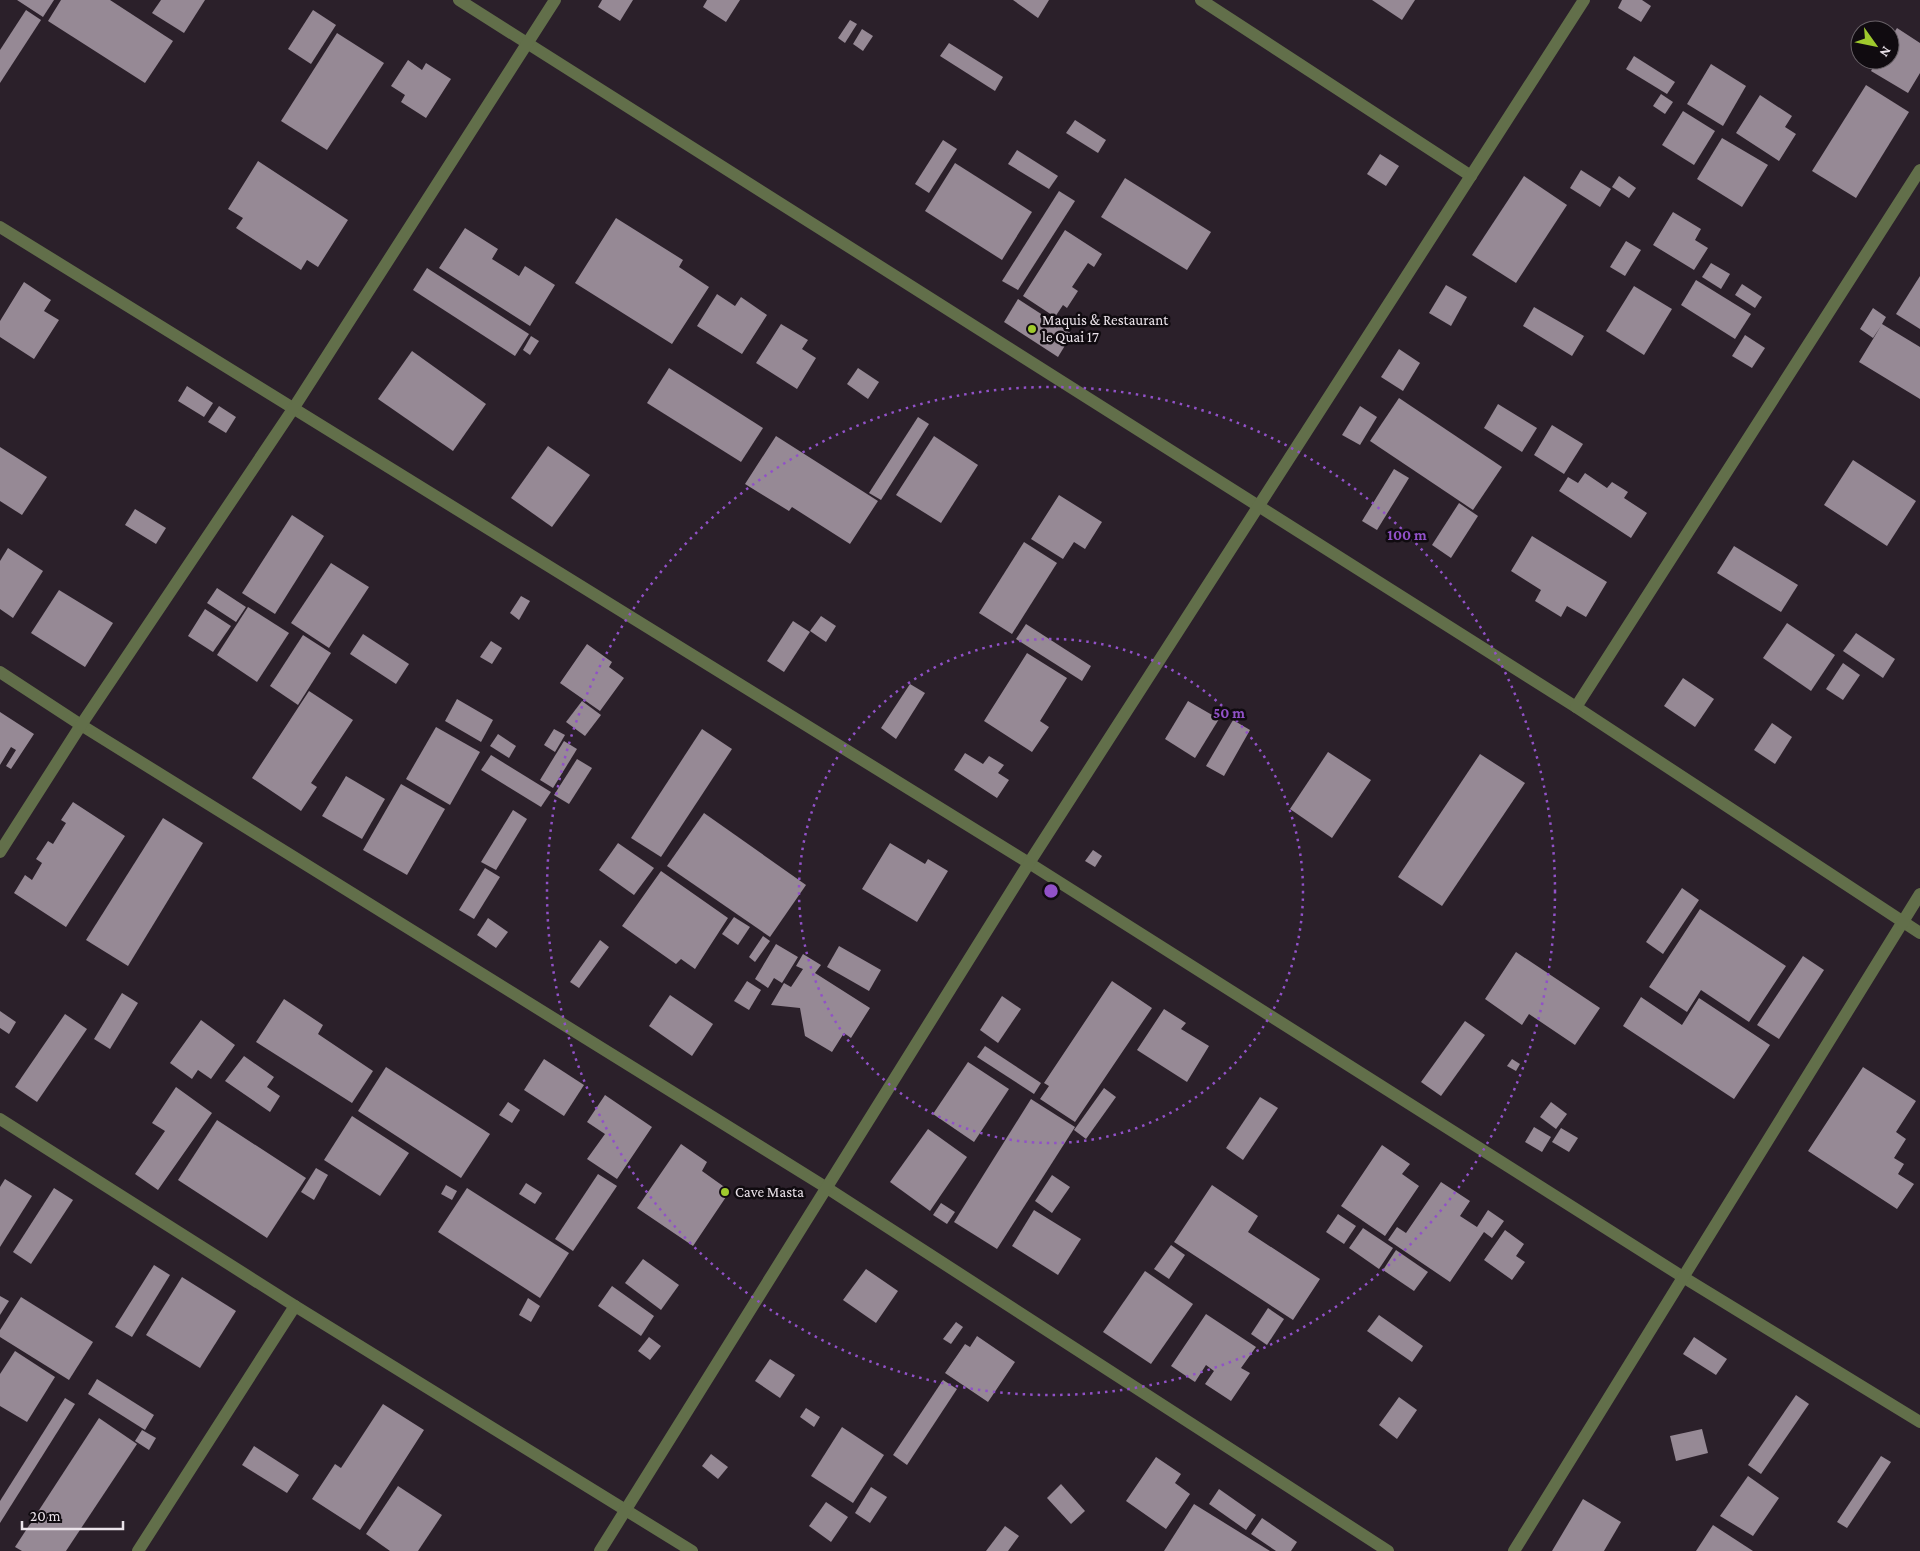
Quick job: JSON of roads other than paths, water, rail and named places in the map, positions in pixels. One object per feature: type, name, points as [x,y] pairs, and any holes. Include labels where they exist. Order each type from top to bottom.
[{"type":"street","points":[[459,0],[1576,707],[1920,933]]},
{"type":"street","points":[[0,852],[81,725],[293,408],[555,0]]},
{"type":"street","points":[[1201,0],[1471,176]]},
{"type":"street","points":[[600,1551],[1029,863],[1584,0]]},
{"type":"street","points":[[1576,707],[1920,170]]},
{"type":"street","points":[[0,227],[1029,863],[1683,1277],[1920,1422]]},
{"type":"street","points":[[0,672],[81,725],[827,1188],[1388,1551]]},
{"type":"street","points":[[1514,1551],[1920,894]]},
{"type":"street","points":[[0,1119],[295,1306],[692,1551]]},
{"type":"street","points":[[138,1551],[295,1306]]},
{"type":"place","name":"Maquis & Restaurant le Quai 17","points":[[1032,329]]},
{"type":"place","name":"Cave Masta","points":[[725,1192]]}]
